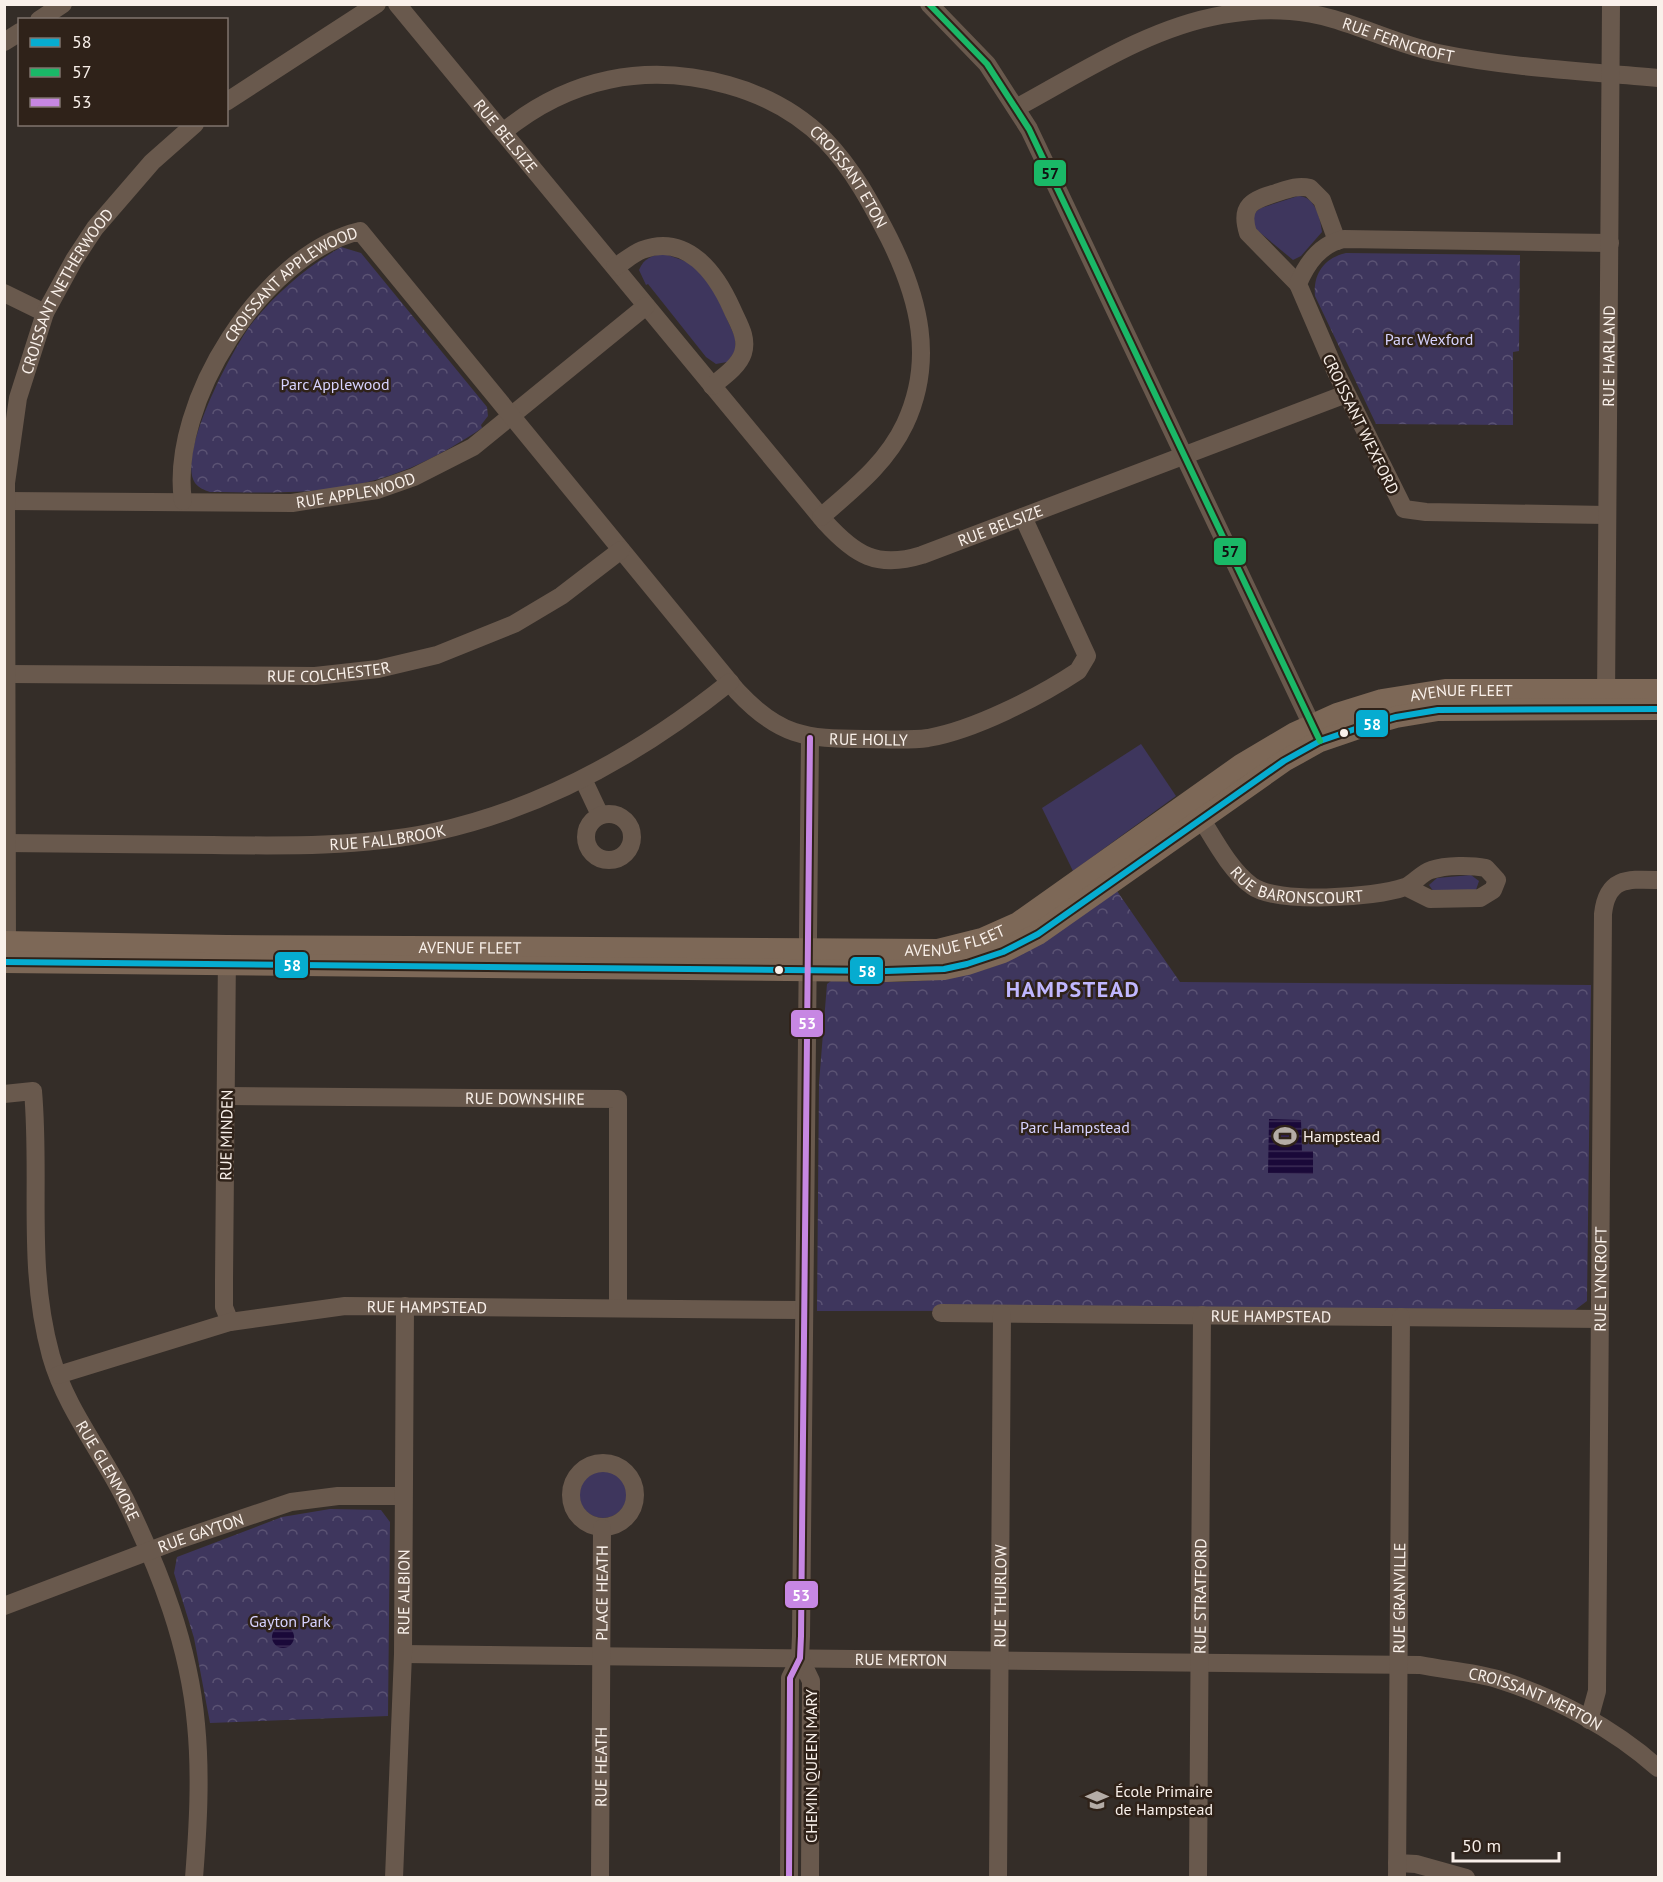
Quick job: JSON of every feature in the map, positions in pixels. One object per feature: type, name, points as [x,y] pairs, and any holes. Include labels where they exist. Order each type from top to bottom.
[{"type":"main road","name":"AVENUE FLEET","points":[[6,952],[806,961],[944,969],[1003,952],[1038,934],[1196,810],[1284,761],[1316,733],[1438,710],[1606,699],[1659,690]]},
{"type":"main road","name":"AVENUE FLEET","points":[[1606,699],[1659,709]]},
{"type":"street","points":[[42,18],[63,4]]},
{"type":"street","points":[[228,101],[377,4]]},
{"type":"street","name":"RUE BELSIZE","points":[[398,4],[821,517],[841,540],[856,551],[879,560],[893,561],[922,555],[1346,394]]},
{"type":"street","points":[[929,4],[981,57],[1016,108],[1316,733]]},
{"type":"street","name":"RUE HARLAND","points":[[1606,699],[1611,4]]},
{"type":"street","name":"RUE FERNCROFT","points":[[1016,108],[1149,38],[1206,11],[1229,14],[1290,10],[1324,17],[1437,53],[1659,78]]},
{"type":"street","points":[[4,42],[18,33]]},
{"type":"street","name":"CROISSANT ETON","points":[[503,132],[539,106],[584,87],[632,74],[671,74],[716,82],[769,100],[815,132],[842,160],[866,194],[898,256],[914,295],[921,324],[923,350],[913,403],[890,452],[857,487],[821,517]]},
{"type":"street","name":"CROISSANT NETHERWOOD","points":[[6,952],[6,501],[9,452],[18,398],[45,313],[95,228],[152,162],[193,126]]},
{"type":"street","name":"CROISSANT WEXFORD","points":[[1337,241],[1322,200],[1310,188],[1293,188],[1256,200],[1248,206],[1245,223],[1248,232],[1298,284],[1310,317],[1346,394],[1404,509],[1426,512],[1607,515]]},
{"type":"street","name":"CROISSANT APPLEWOOD","points":[[183,501],[180,482],[187,440],[198,402],[217,360],[246,316],[268,289],[314,250],[343,235],[360,231],[512,415]]},
{"type":"street","points":[[1298,284],[1314,255],[1337,241],[1610,243]]},
{"type":"street","points":[[615,267],[635,254],[654,246],[682,250],[706,265],[725,292],[744,335],[745,346],[737,364],[712,386]]},
{"type":"street","points":[[4,293],[45,313]]},
{"type":"street","name":"RUE APPLEWOOD","points":[[6,501],[292,503],[377,490],[446,462],[473,447],[646,306]]},
{"type":"street","name":"RUE HOLLY","points":[[512,415],[730,682],[763,715],[794,733],[810,738],[900,739],[947,734],[986,719],[1078,671],[1087,656],[1023,517]]},
{"type":"street","name":"RUE COLCHESTER","points":[[7,674],[315,676],[388,667],[447,651],[514,624],[561,596],[621,550]]},
{"type":"street","name":"RUE FALLBROOK","points":[[5,843],[291,846],[358,843],[457,826],[534,801],[583,779],[679,722],[730,682]]},
{"type":"street","name":"CHEMIN QUEEN MARY","points":[[789,1878],[790,1678],[800,1658],[810,738]]},
{"type":"street","points":[[583,779],[600,816]]},
{"type":"street","name":"RUE BARONSCOURT","points":[[1196,810],[1240,874],[1261,892],[1276,896],[1365,895],[1406,887]]},
{"type":"street","name":"RUE LYNCROFT","points":[[1589,1720],[1597,1690],[1605,904],[1616,884],[1627,880],[1659,880]]},
{"type":"street","name":"RUE MINDEN","points":[[227,956],[224,1307],[230,1322]]},
{"type":"street","name":"RUE GLENMORE","points":[[4,1094],[33,1091],[36,1124],[35,1266],[43,1322],[58,1375],[69,1402],[109,1469],[150,1552],[177,1627],[194,1700],[198,1771],[194,1878]]},
{"type":"street","name":"RUE DOWNSHIRE","points":[[227,1096],[618,1099],[618,1307]]},
{"type":"street","name":"RUE HAMPSTEAD","points":[[58,1375],[230,1322],[345,1306],[804,1310]]},
{"type":"street","name":"RUE ALBION","points":[[394,1878],[403,1654],[405,1306]]},
{"type":"street","name":"RUE HAMPSTEAD","points":[[941,1313],[1600,1319]]},
{"type":"street","name":"RUE THURLOW","points":[[998,1878],[1002,1314]]},
{"type":"street","name":"RUE STRATFORD","points":[[1198,1878],[1202,1315]]},
{"type":"street","name":"RUE GRANVILLE","points":[[1396,1870],[1401,1317]]},
{"type":"street","name":"RUE GAYTON","points":[[4,1605],[291,1502],[338,1496],[403,1496]]},
{"type":"street","name":"PLACE HEATH","points":[[601,1656],[602,1528]]},
{"type":"street","name":"RUE MERTON","points":[[403,1654],[1398,1664]]},
{"type":"street","name":"RUE HEATH","points":[[600,1878],[601,1656]]},
{"type":"street","name":"CHEMIN QUEEN MARY","points":[[800,1658],[811,1681],[810,1878]]},
{"type":"street","name":"CROISSANT MERTON","points":[[1398,1664],[1420,1665],[1496,1679],[1589,1720],[1659,1768]]},
{"type":"street","points":[[1396,1870],[1416,1864],[1466,1878]]},
{"type":"green space","points":[[1298,196],[1313,203],[1322,232],[1301,256],[1293,260],[1258,231],[1254,226],[1253,214],[1261,208]]},
{"type":"green space","name":"Parc Applewood","points":[[341,247],[361,253],[487,407],[488,416],[481,425],[482,428],[447,450],[414,466],[383,478],[352,485],[321,490],[251,493],[210,492],[202,489],[195,483],[191,469],[193,449],[210,401],[233,353],[253,322],[283,290],[305,271]]},
{"type":"green space","name":"Parc Wexford","points":[[1346,253],[1520,255],[1519,351],[1513,352],[1513,425],[1376,424],[1315,296],[1316,281],[1321,268],[1338,255]]},
{"type":"green space","points":[[665,254],[693,264],[714,290],[735,337],[736,350],[727,362],[716,364],[706,357],[648,284],[646,285],[639,270],[641,266],[649,258]]},
{"type":"green space","points":[[1141,744],[1176,796],[1073,871],[1042,808]]},
{"type":"green space","points":[[1471,875],[1479,881],[1476,890],[1434,892],[1429,885],[1437,878]]},
{"type":"green space","name":"Parc Hampstead","points":[[1117,891],[1180,982],[1591,985],[1587,1301],[1575,1310],[817,1311],[819,1083],[827,984],[831,981],[921,981],[965,975],[986,969],[1008,961]]},
{"type":"green space","points":[[598,1470],[608,1470],[623,1480],[627,1494],[626,1503],[617,1514],[608,1518],[598,1518],[583,1508],[579,1499],[579,1489],[589,1474]]},
{"type":"green space","name":"Gayton Park","points":[[330,1509],[381,1510],[390,1522],[388,1716],[210,1723],[194,1638],[174,1573],[177,1557],[282,1517]]},
{"type":"shaded area","name":"Hampstead","points":[[1269,1119],[1301,1120],[1302,1151],[1313,1151],[1313,1174],[1268,1173]]},
{"type":"shaded area","points":[[283,1626],[291,1629],[294,1637],[291,1645],[283,1648],[275,1645],[272,1637],[275,1629]]},
{"type":"transit line","name":"57","points":[[929,4],[987,64],[1029,129],[1320,741]]},
{"type":"transit line","name":"58","points":[[4,962],[886,971],[944,969],[1003,952],[1038,934],[1284,761],[1320,741],[1396,717],[1438,710],[1658,709]]},
{"type":"transit line","name":"53","points":[[789,1878],[790,1678],[800,1658],[801,1636],[810,738]]},
{"type":"place","name":"Hampstead","points":[[1285,1136]]},
{"type":"place","name":"École Primaire de Hampstead","points":[[1097,1800]]},
{"type":"district","name":"HAMPSTEAD","points":[[1073,989]]}]
